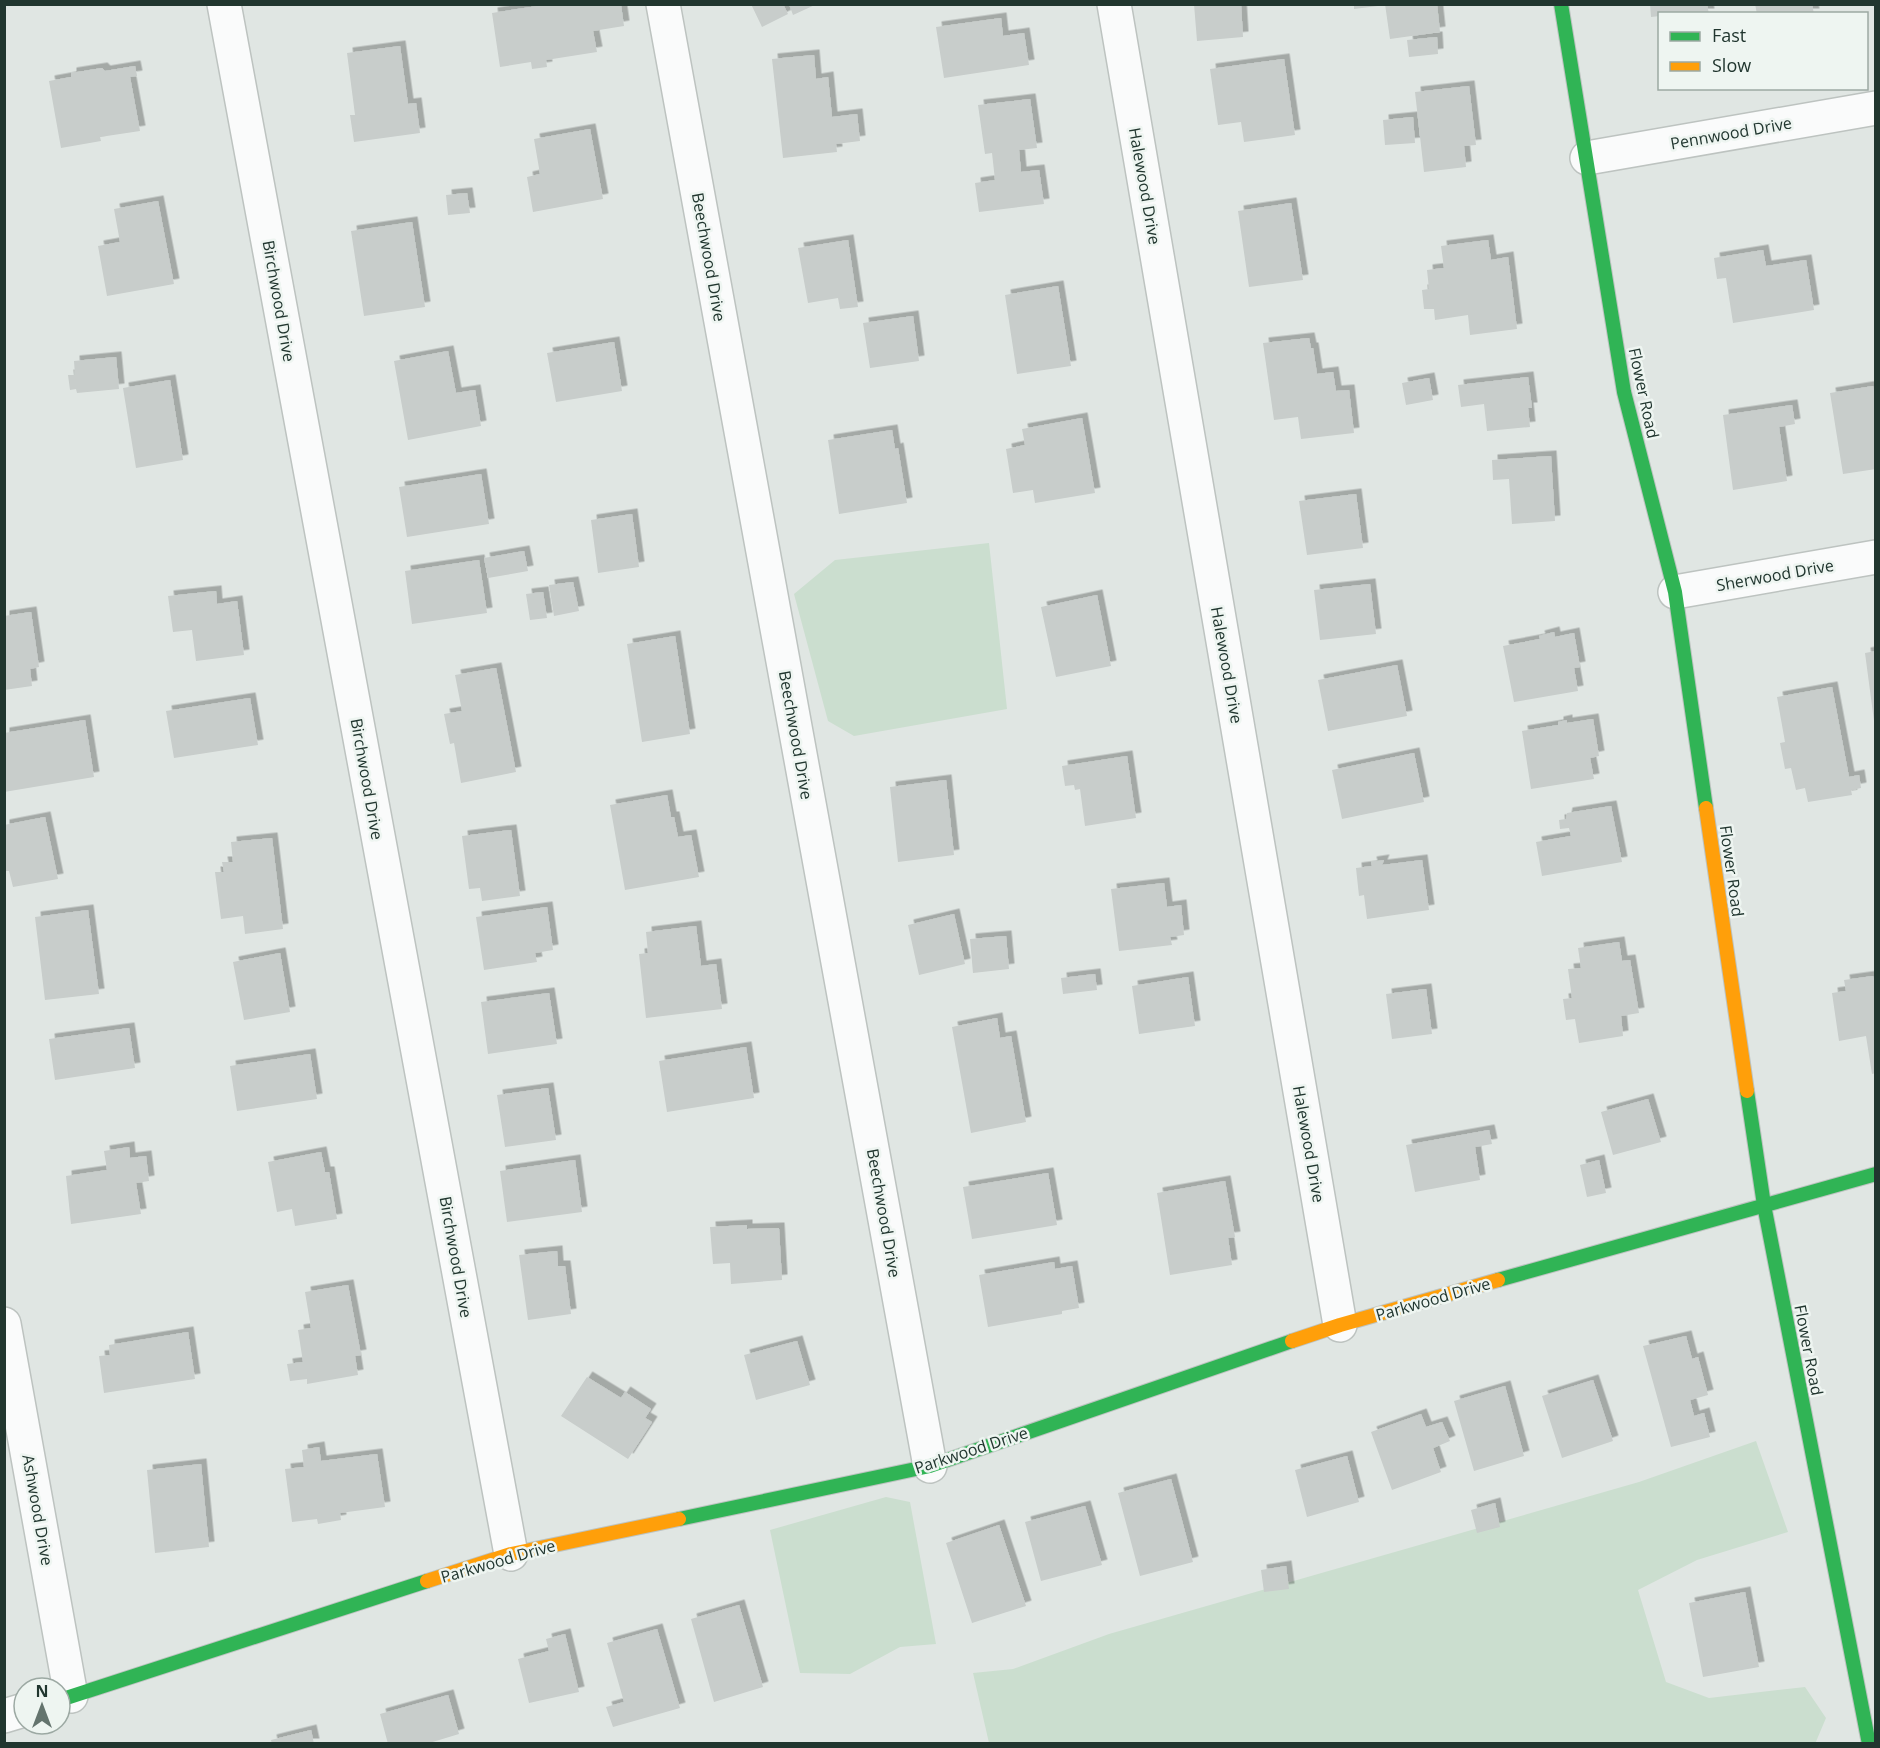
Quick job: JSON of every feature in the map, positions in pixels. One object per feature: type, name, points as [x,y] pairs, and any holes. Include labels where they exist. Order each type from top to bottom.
[{"type":"street","name":"Birchwood Drive","points":[[224,4],[511,1554]]},
{"type":"street","name":"Beechwood Drive","points":[[663,4],[930,1466]]},
{"type":"street","name":"Halewood Drive","points":[[1114,4],[1340,1325]]},
{"type":"street","name":"Flower Road","points":[[1561,4],[1624,392],[1675,592],[1764,1205],[1869,1743]]},
{"type":"street","name":"Pennwood Drive","points":[[1587,158],[1875,108]]},
{"type":"street","name":"Sherwood Drive","points":[[1675,592],[1875,557]]},
{"type":"street","name":"Parkwood Drive","points":[[72,1696],[511,1554],[930,1466],[1340,1325],[1875,1174]]},
{"type":"street","name":"Ashwood Drive","points":[[4,1324],[61,1676]]},
{"type":"green space","points":[[989,543],[1007,709],[854,736],[828,721],[794,594],[835,560]]},
{"type":"green space","points":[[1756,1441],[1788,1532],[1697,1560],[1638,1590],[1666,1682],[1709,1698],[1805,1687],[1826,1718],[1815,1744],[989,1743],[973,1673],[1013,1669],[1109,1634],[1639,1482]]},
{"type":"green space","points":[[886,1497],[910,1502],[936,1644],[900,1647],[850,1674],[800,1673],[770,1530]]},
{"type":"building","points":[[751,4],[783,4],[788,14],[762,27]]},
{"type":"building","points":[[789,4],[817,4],[793,15]]},
{"type":"building","points":[[1194,4],[1241,4],[1243,37],[1197,41]]},
{"type":"building","points":[[1354,4],[1378,4],[1378,6],[1354,9]]},
{"type":"building","points":[[1385,4],[1437,4],[1440,32],[1390,39]]},
{"type":"building","points":[[1650,4],[1707,4],[1709,12],[1658,12],[1658,16],[1651,17]]},
{"type":"building","points":[[1755,4],[1812,4],[1814,12],[1757,12]]},
{"type":"building","points":[[544,5],[621,5],[624,26],[593,31],[597,52],[546,60],[547,67],[532,69],[531,62],[500,67],[492,13]]},
{"type":"building","points":[[1001,18],[1003,36],[1024,33],[1029,65],[944,78],[936,27]]},
{"type":"building","points":[[1437,37],[1438,54],[1409,57],[1407,40]]},
{"type":"building","points":[[400,46],[408,104],[416,103],[420,133],[354,142],[350,115],[355,115],[347,53]]},
{"type":"building","points":[[814,55],[816,79],[828,77],[832,117],[857,114],[860,141],[836,144],[837,152],[783,158],[772,59]]},
{"type":"building","points":[[1284,59],[1295,135],[1244,142],[1241,122],[1218,125],[1210,69]]},
{"type":"building","points":[[135,66],[137,76],[130,77],[140,131],[100,137],[101,141],[61,148],[49,81],[71,77],[71,73]]},
{"type":"building","points":[[1469,86],[1476,145],[1464,146],[1466,167],[1424,172],[1415,92]]},
{"type":"building","points":[[1030,99],[1037,148],[1019,150],[1021,172],[1039,170],[1044,204],[979,212],[975,183],[995,180],[992,153],[985,154],[978,105]]},
{"type":"building","points":[[1413,117],[1415,143],[1385,145],[1383,120]]},
{"type":"building","points":[[590,129],[603,199],[533,212],[527,177],[540,174],[534,139]]},
{"type":"building","points":[[467,193],[470,213],[448,215],[446,195]]},
{"type":"building","points":[[158,201],[174,284],[107,296],[98,246],[120,242],[114,209]]},
{"type":"building","points":[[1291,203],[1303,280],[1249,287],[1238,211]]},
{"type":"building","points":[[412,222],[425,307],[364,316],[351,231]]},
{"type":"building","points":[[848,240],[858,307],[840,309],[838,298],[808,303],[798,248]]},
{"type":"building","points":[[1488,240],[1491,260],[1508,257],[1517,329],[1470,335],[1468,315],[1435,320],[1434,309],[1424,309],[1422,290],[1429,289],[1427,270],[1444,268],[1441,246]]},
{"type":"building","points":[[1763,250],[1766,266],[1806,260],[1814,310],[1733,323],[1726,278],[1717,279],[1714,258]]},
{"type":"building","points":[[1058,286],[1071,366],[1017,374],[1005,295]]},
{"type":"building","points":[[913,316],[919,361],[870,368],[863,323]]},
{"type":"building","points":[[1309,338],[1317,374],[1333,372],[1336,391],[1349,390],[1354,433],[1301,439],[1298,417],[1274,420],[1263,343]]},
{"type":"building","points":[[614,342],[622,391],[556,402],[547,353]]},
{"type":"building","points":[[448,351],[456,393],[475,390],[481,426],[408,440],[394,361]]},
{"type":"building","points":[[116,357],[119,389],[77,393],[76,389],[70,390],[68,375],[75,375],[74,361]]},
{"type":"building","points":[[1528,377],[1532,408],[1528,408],[1530,427],[1487,431],[1484,404],[1461,407],[1458,385]]},
{"type":"building","points":[[1429,378],[1433,400],[1406,405],[1402,383]]},
{"type":"building","points":[[170,380],[183,460],[136,468],[123,388]]},
{"type":"building","points":[[1873,386],[1876,399],[1876,469],[1843,474],[1830,393]]},
{"type":"building","points":[[1792,405],[1795,424],[1779,427],[1787,481],[1733,490],[1723,415]]},
{"type":"building","points":[[1082,418],[1095,493],[1035,503],[1033,490],[1013,493],[1006,449],[1025,445],[1022,429]]},
{"type":"building","points":[[892,430],[895,449],[898,448],[907,503],[839,514],[828,440]]},
{"type":"building","points":[[1551,456],[1555,521],[1512,524],[1509,479],[1493,480],[1492,460]]},
{"type":"building","points":[[481,474],[489,524],[407,537],[399,487]]},
{"type":"building","points":[[1356,494],[1363,548],[1307,555],[1299,501]]},
{"type":"building","points":[[632,514],[639,567],[598,573],[591,520]]},
{"type":"building","points":[[524,551],[528,571],[488,578],[484,558]]},
{"type":"building","points":[[479,560],[487,613],[412,624],[405,571]]},
{"type":"building","points":[[573,582],[579,611],[554,616],[549,585]]},
{"type":"building","points":[[1370,584],[1376,634],[1320,640],[1314,590]]},
{"type":"building","points":[[216,591],[217,604],[237,601],[244,655],[196,661],[192,630],[173,632],[168,596]]},
{"type":"building","points":[[543,592],[547,618],[530,620],[526,594]]},
{"type":"building","points":[[1097,595],[1111,666],[1056,677],[1041,607]]},
{"type":"building","points":[[31,612],[39,667],[30,669],[32,686],[4,690],[4,616]]},
{"type":"building","points":[[1554,632],[1555,637],[1574,633],[1580,667],[1574,668],[1578,691],[1514,702],[1503,646],[1540,639],[1539,636]]},
{"type":"building","points":[[675,636],[690,734],[642,742],[627,644]]},
{"type":"building","points":[[1876,651],[1876,721],[1874,721],[1865,653]]},
{"type":"building","points":[[1397,665],[1407,716],[1328,731],[1318,680]]},
{"type":"building","points":[[496,668],[516,772],[461,783],[454,743],[450,744],[444,714],[462,711],[455,675]]},
{"type":"building","points":[[1832,687],[1849,777],[1859,775],[1861,788],[1851,790],[1852,795],[1808,802],[1805,788],[1796,790],[1791,768],[1785,769],[1780,743],[1785,742],[1777,697]]},
{"type":"building","points":[[250,698],[258,745],[174,758],[166,711]]},
{"type":"building","points":[[1593,719],[1599,756],[1590,758],[1594,779],[1531,789],[1522,731],[1558,725],[1558,722],[1567,720],[1567,723]]},
{"type":"building","points":[[85,720],[94,777],[4,792],[4,733]]},
{"type":"building","points":[[1414,753],[1424,802],[1342,819],[1332,770]]},
{"type":"building","points":[[1127,756],[1136,818],[1085,826],[1080,789],[1075,790],[1074,785],[1065,786],[1062,766]]},
{"type":"building","points":[[946,780],[954,855],[898,862],[890,787]]},
{"type":"building","points":[[667,795],[678,837],[691,835],[699,877],[625,890],[610,805]]},
{"type":"building","points":[[1611,806],[1622,862],[1542,876],[1536,842],[1571,836],[1569,828],[1560,829],[1559,820],[1566,819],[1567,813]]},
{"type":"building","points":[[45,817],[58,879],[13,887],[9,871],[4,871],[4,825]]},
{"type":"building","points":[[511,830],[520,896],[482,901],[480,888],[469,889],[462,836]]},
{"type":"building","points":[[272,838],[283,929],[245,934],[243,916],[221,919],[215,872],[224,872],[222,862],[233,862],[231,842]]},
{"type":"building","points":[[1384,860],[1382,865],[1422,860],[1429,910],[1367,919],[1364,895],[1359,896],[1356,868],[1372,866],[1371,862]]},
{"type":"building","points":[[1164,883],[1167,907],[1181,905],[1184,935],[1170,937],[1172,945],[1119,951],[1111,889]]},
{"type":"building","points":[[547,907],[553,950],[535,953],[537,962],[484,970],[476,917]]},
{"type":"building","points":[[88,910],[99,994],[45,1000],[35,917]]},
{"type":"building","points":[[954,914],[965,964],[919,975],[908,925]]},
{"type":"building","points":[[696,926],[701,966],[716,964],[722,1009],[646,1018],[639,954],[648,953],[646,932]]},
{"type":"building","points":[[1006,936],[1009,969],[973,973],[970,939]]},
{"type":"building","points":[[1619,942],[1622,961],[1630,960],[1639,1013],[1621,1016],[1623,1036],[1579,1043],[1575,1019],[1566,1020],[1563,999],[1572,998],[1568,969],[1581,968],[1578,948]]},
{"type":"building","points":[[280,953],[290,1012],[244,1020],[233,962]]},
{"type":"building","points":[[1095,974],[1097,990],[1063,994],[1061,978]]},
{"type":"building","points":[[1873,976],[1876,985],[1876,1073],[1872,1074],[1866,1036],[1839,1041],[1832,993],[1846,991],[1844,980]]},
{"type":"building","points":[[1188,977],[1195,1026],[1139,1034],[1132,986]]},
{"type":"building","points":[[1426,989],[1432,1034],[1392,1039],[1386,994]]},
{"type":"building","points":[[549,993],[557,1044],[488,1054],[481,1002]]},
{"type":"building","points":[[997,1018],[1000,1038],[1011,1036],[1026,1122],[971,1133],[952,1027]]},
{"type":"building","points":[[129,1028],[135,1068],[55,1080],[49,1039]]},
{"type":"building","points":[[746,1047],[754,1098],[667,1112],[659,1061]]},
{"type":"building","points":[[310,1054],[317,1099],[237,1111],[230,1066]]},
{"type":"building","points":[[548,1088],[556,1140],[505,1147],[497,1095]]},
{"type":"building","points":[[1648,1099],[1661,1142],[1613,1155],[1601,1112]]},
{"type":"building","points":[[1489,1130],[1492,1144],[1475,1147],[1480,1180],[1415,1192],[1406,1145]]},
{"type":"building","points":[[129,1147],[130,1158],[146,1156],[149,1181],[136,1183],[141,1214],[71,1224],[66,1176],[107,1170],[104,1151]]},
{"type":"building","points":[[321,1152],[325,1172],[329,1172],[337,1219],[295,1226],[292,1209],[277,1212],[268,1162]]},
{"type":"building","points":[[575,1160],[582,1212],[507,1222],[500,1171]]},
{"type":"building","points":[[1599,1160],[1606,1193],[1587,1197],[1580,1165]]},
{"type":"building","points":[[1048,1173],[1057,1225],[972,1239],[963,1187]]},
{"type":"building","points":[[1225,1181],[1235,1237],[1228,1238],[1232,1265],[1170,1275],[1157,1193]]},
{"type":"building","points":[[747,1225],[747,1229],[779,1228],[782,1280],[731,1284],[730,1263],[713,1264],[710,1227]]},
{"type":"building","points":[[557,1251],[558,1266],[565,1266],[571,1314],[528,1320],[519,1255]]},
{"type":"building","points":[[1054,1262],[1055,1269],[1072,1266],[1079,1308],[1062,1311],[1062,1314],[988,1327],[979,1275]]},
{"type":"building","points":[[348,1285],[361,1355],[355,1356],[358,1375],[307,1384],[307,1379],[290,1381],[287,1364],[303,1362],[298,1330],[311,1328],[305,1292]]},
{"type":"building","points":[[188,1332],[195,1379],[104,1393],[99,1356],[110,1355],[109,1345]]},
{"type":"building","points":[[1686,1336],[1692,1359],[1698,1357],[1708,1395],[1690,1400],[1694,1416],[1704,1413],[1710,1437],[1671,1447],[1643,1346]]},
{"type":"building","points":[[797,1341],[810,1385],[756,1400],[744,1355]]},
{"type":"building","points":[[587,1377],[621,1398],[625,1392],[651,1409],[645,1418],[652,1422],[628,1459],[561,1416]]},
{"type":"building","points":[[1593,1380],[1613,1441],[1562,1458],[1542,1396]]},
{"type":"building","points":[[1505,1386],[1524,1456],[1474,1471],[1454,1401]]},
{"type":"building","points":[[1421,1414],[1426,1427],[1442,1422],[1450,1441],[1433,1448],[1441,1472],[1392,1490],[1371,1432]]},
{"type":"building","points":[[319,1447],[321,1461],[377,1454],[385,1507],[340,1513],[341,1520],[318,1524],[317,1519],[292,1522],[285,1469],[304,1467],[302,1450]]},
{"type":"building","points":[[1347,1456],[1359,1502],[1307,1517],[1295,1470]]},
{"type":"building","points":[[201,1464],[209,1547],[155,1553],[147,1470]]},
{"type":"building","points":[[1171,1479],[1193,1562],[1140,1576],[1118,1493]]},
{"type":"building","points":[[1495,1503],[1500,1527],[1477,1533],[1471,1510]]},
{"type":"building","points":[[1085,1506],[1102,1565],[1041,1581],[1025,1522]]},
{"type":"building","points":[[999,1525],[1026,1606],[972,1623],[946,1543]]},
{"type":"building","points":[[1286,1566],[1289,1589],[1264,1592],[1261,1570]]},
{"type":"building","points":[[1745,1592],[1759,1667],[1703,1677],[1689,1603]]},
{"type":"building","points":[[739,1605],[763,1687],[714,1702],[691,1619]]},
{"type":"building","points":[[657,1629],[680,1708],[613,1727],[606,1707],[624,1702],[607,1643]]},
{"type":"building","points":[[565,1634],[579,1692],[529,1703],[518,1659],[549,1651],[546,1639]]},
{"type":"building","points":[[448,1695],[459,1734],[426,1744],[388,1744],[380,1714]]},
{"type":"building","points":[[311,1730],[314,1744],[272,1744],[271,1740]]},
{"type":"traffic: fast","points":[[1561,4],[1624,392],[1675,592],[1706,808]]},
{"type":"traffic: fast","points":[[1747,1091],[1764,1205],[1869,1744]]},
{"type":"traffic: fast","points":[[1498,1280],[1876,1174]]},
{"type":"traffic: fast","points":[[679,1519],[930,1466],[1292,1341]]},
{"type":"traffic: fast","points":[[72,1696],[427,1581]]},
{"type":"traffic: slow","points":[[1706,808],[1747,1091]]},
{"type":"traffic: slow","points":[[1292,1341],[1498,1280]]},
{"type":"traffic: slow","points":[[427,1581],[511,1554],[679,1519]]}]
